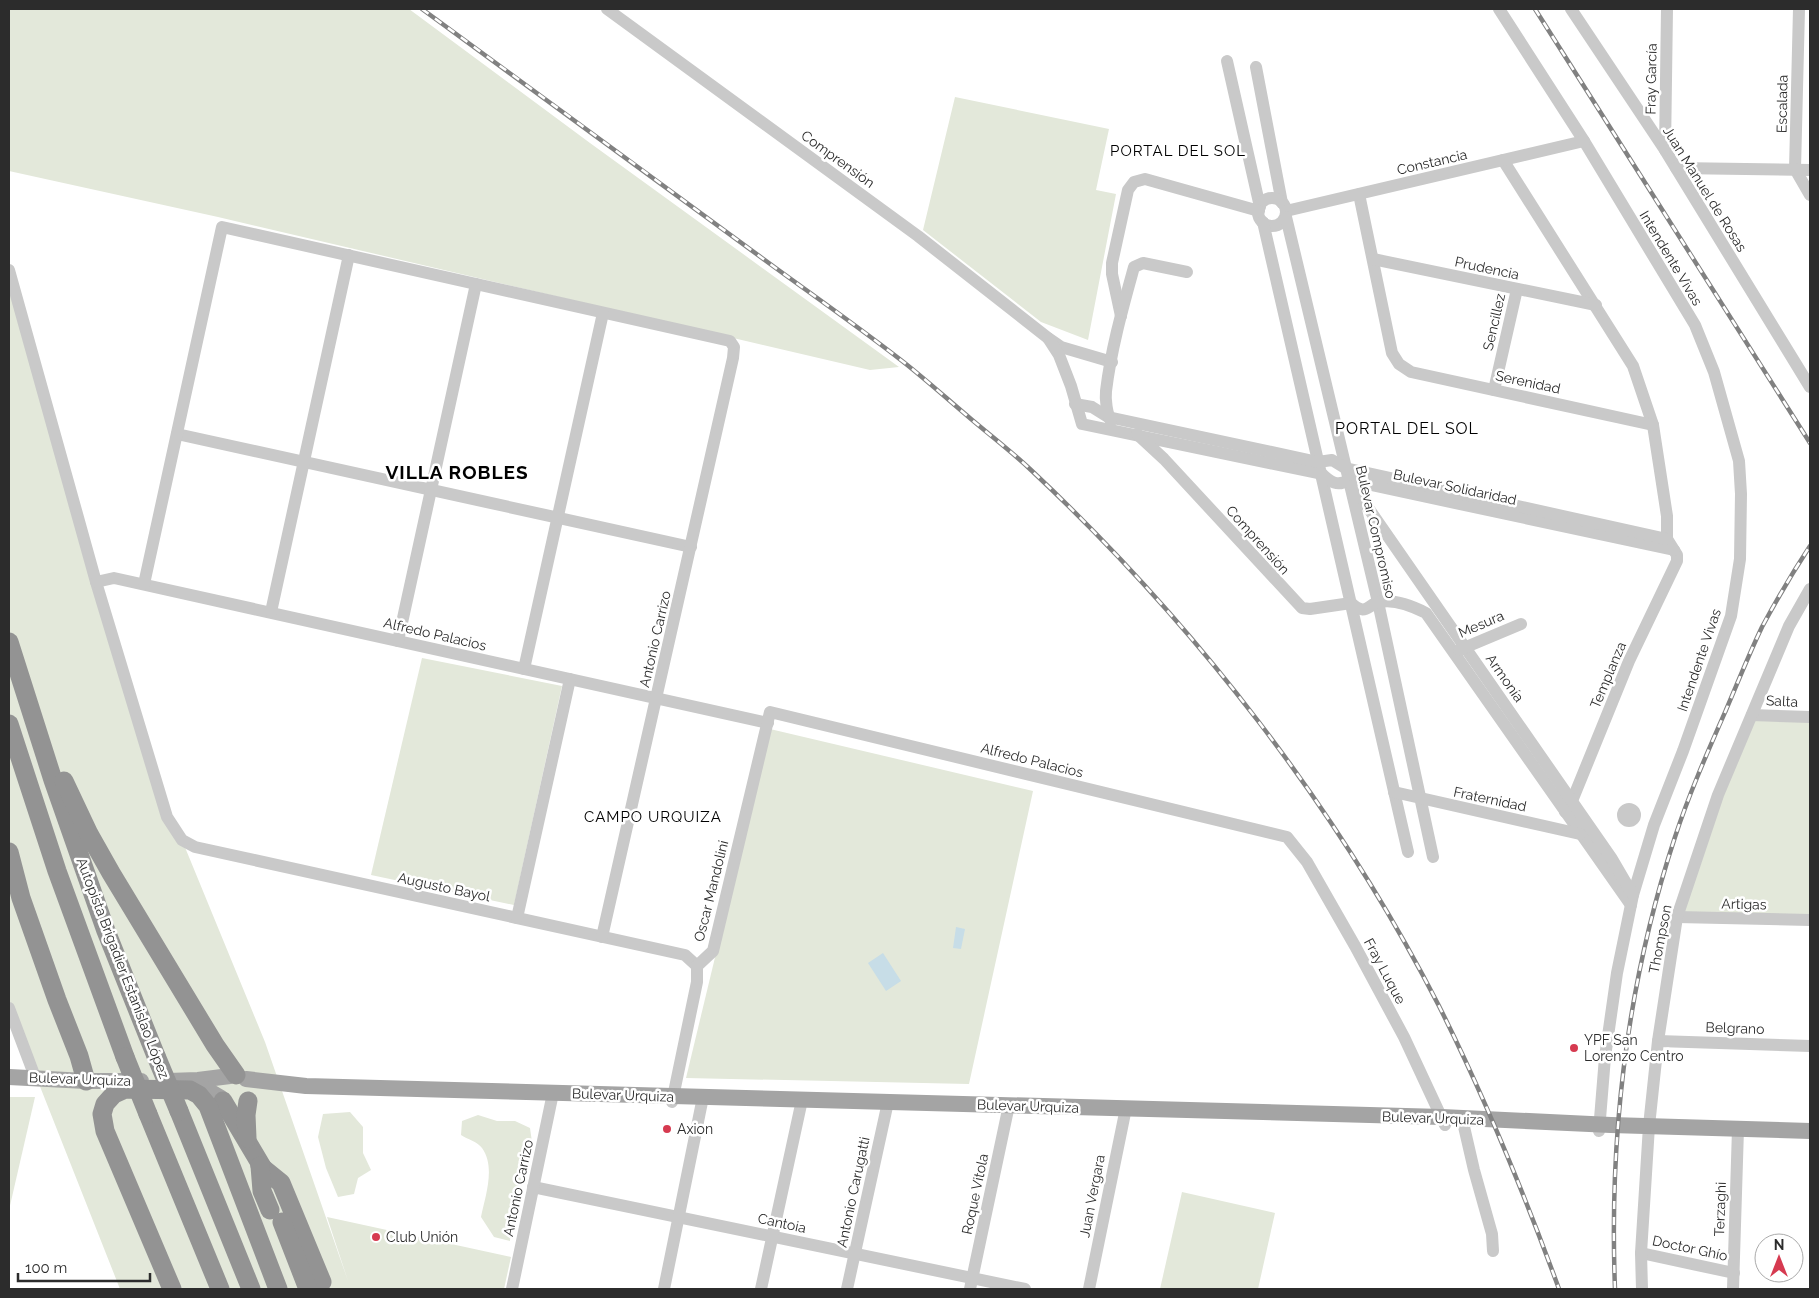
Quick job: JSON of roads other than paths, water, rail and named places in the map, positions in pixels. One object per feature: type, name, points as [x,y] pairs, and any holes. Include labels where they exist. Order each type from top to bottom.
[{"type":"highway","name":"Autopista Brigadier Estanislao López","points":[[9,642],[28,706],[106,931],[250,1289]]},
{"type":"highway","points":[[28,706],[111,873],[237,1077]]},
{"type":"highway","name":"Autopista Brigadier Estanislao López","points":[[9,724],[57,871],[125,1057],[220,1289]]},
{"type":"highway","points":[[9,852],[21,898],[79,1056],[86,1081]]},
{"type":"highway","points":[[172,1289],[105,1131],[102,1114],[105,1104],[114,1094],[125,1089],[190,1090],[208,1106],[278,1289]]},
{"type":"highway","points":[[222,1100],[260,1166],[275,1187],[279,1215],[315,1284]]},
{"type":"highway","points":[[248,1144],[246,1122],[249,1100]]},
{"type":"highway","points":[[260,1166],[281,1183],[315,1284]]},
{"type":"main road","name":"Bulevar Urquiza","points":[[9,1077],[86,1081],[182,1081],[237,1077],[306,1086],[552,1096]]},
{"type":"main road","points":[[237,1077],[251,1088],[249,1100],[242,1106],[229,1106],[222,1100],[220,1088],[226,1079],[237,1077]]},
{"type":"main road","name":"Bulevar Urquiza","points":[[182,1081],[209,1091],[222,1100]]},
{"type":"main road","name":"Bulevar Urquiza","points":[[249,1100],[262,1093],[276,1090],[887,1105],[1444,1121],[1600,1128],[1810,1131]]},
{"type":"main road","name":"Bulevar Urquiza","points":[[1738,1131],[1810,1136]]},
{"type":"street","name":"Comprensión","points":[[607,9],[918,236],[1048,338],[1061,347],[1112,362]]},
{"type":"street","name":"Intendente Vivas","points":[[1499,9],[1584,141],[1695,325],[1714,372],[1739,461],[1741,494],[1740,559],[1731,616],[1683,751],[1654,824],[1632,900],[1615,983],[1605,1057],[1600,1128]]},
{"type":"street","name":"Juan Manuel de Rosas","points":[[1571,9],[1665,150],[1810,387]]},
{"type":"street","name":"Fray García","points":[[1665,150],[1667,9]]},
{"type":"street","name":"Escalada","points":[[1799,9],[1805,172]]},
{"type":"street","points":[[1227,61],[1260,213],[1408,852]]},
{"type":"street","name":"Bulevar Compromiso","points":[[1256,67],[1285,210],[1378,602],[1433,857]]},
{"type":"street","name":"Constancia","points":[[1285,210],[1584,141]]},
{"type":"street","points":[[1503,160],[1633,366],[1653,425],[1667,516],[1668,539],[1674,550]]},
{"type":"street","points":[[1676,168],[1805,172],[1810,195]]},
{"type":"street","points":[[1121,316],[1112,274],[1112,264],[1128,190],[1134,182],[1145,179],[1260,213],[1271,226],[1280,224],[1285,210],[1274,199],[1270,199],[1262,203],[1260,213]]},
{"type":"street","points":[[1359,194],[1372,259]]},
{"type":"street","points":[[144,584],[222,226],[603,313],[524,669]]},
{"type":"street","points":[[271,612],[349,255]]},
{"type":"street","name":"Prudencia","points":[[1372,259],[1596,305]]},
{"type":"street","name":"Serenidad","points":[[1372,259],[1392,353],[1399,364],[1412,372],[1653,425]]},
{"type":"street","points":[[1116,430],[1108,416],[1106,393],[1121,316],[1134,267],[1143,264],[1187,272]]},
{"type":"street","points":[[9,270],[96,582]]},
{"type":"street","points":[[398,640],[476,284]]},
{"type":"street","name":"Sencillez","points":[[1494,390],[1517,289]]},
{"type":"street","name":"Antonio Carrizo","points":[[602,937],[691,547],[734,347],[730,341],[603,313]]},
{"type":"street","name":"Comprensión","points":[[1048,338],[1059,355],[1082,424],[1116,430]]},
{"type":"street","name":"Bulevar Solidaridad","points":[[1075,404],[1092,407],[1108,416],[1320,468],[1329,481],[1336,484],[1343,483],[1347,474]]},
{"type":"street","name":"Bulevar Solidaridad","points":[[1116,430],[1320,468],[1332,460],[1347,474],[1674,550]]},
{"type":"street","points":[[177,434],[691,547]]},
{"type":"street","name":"Comprensión","points":[[1137,434],[1164,459],[1302,608],[1310,609],[1351,603],[1357,608],[1366,609],[1378,602]]},
{"type":"street","name":"Bulevar Solidaridad","points":[[1347,474],[1668,539]]},
{"type":"street","name":"Armonía","points":[[1347,474],[1612,859],[1632,900]]},
{"type":"street","name":"Templanza","points":[[1565,812],[1572,801],[1629,661],[1677,561],[1677,555],[1674,550]]},
{"type":"street","name":"Alfredo Palacios","points":[[96,582],[114,578],[144,584],[657,698],[769,718],[1287,838]]},
{"type":"street","name":"Augusto Bayol","points":[[96,582],[167,817],[182,840],[195,847],[685,955],[696,966]]},
{"type":"street","name":"Thompson","points":[[1642,1289],[1640,1253],[1649,1129],[1658,1041],[1677,917],[1718,794],[1789,626],[1810,588]]},
{"type":"street","name":"Armonía","points":[[1378,602],[1410,605],[1426,613],[1580,834],[1632,900]]},
{"type":"street","name":"Mesura","points":[[1453,652],[1521,624]]},
{"type":"street","points":[[516,918],[570,679]]},
{"type":"street","name":"Salta","points":[[1752,714],[1810,717]]},
{"type":"street","name":"Oscar Mandolini","points":[[696,966],[713,951],[769,718]]},
{"type":"street","name":"Fraternidad","points":[[1394,792],[1580,834]]},
{"type":"street","points":[[1635,818],[1654,824]]},
{"type":"street","name":"Fray Luque","points":[[1287,838],[1307,862],[1355,946],[1404,1037],[1444,1121]]},
{"type":"street","name":"Artigas","points":[[1677,917],[1810,920]]},
{"type":"street","points":[[673,1099],[697,982],[696,966]]},
{"type":"street","points":[[9,1008],[35,1077]]},
{"type":"street","name":"Belgrano","points":[[1658,1041],[1810,1046]]},
{"type":"street","name":"Antonio Carrizo","points":[[512,1289],[552,1096]]},
{"type":"street","points":[[664,1289],[703,1100]]},
{"type":"street","points":[[761,1289],[801,1103]]},
{"type":"street","name":"Antonio Carugatti","points":[[847,1289],[887,1105]]},
{"type":"street","name":"Roque Vitola","points":[[971,1284],[1008,1109]]},
{"type":"street","name":"Juan Vergara","points":[[1089,1289],[1125,1112]]},
{"type":"street","points":[[1463,1122],[1492,1234],[1493,1252]]},
{"type":"street","name":"Terzaghi","points":[[1733,1289],[1738,1131]]},
{"type":"street","name":"Cantoia","points":[[533,1187],[855,1254],[971,1284],[1025,1289]]},
{"type":"street","name":"Doctor Ghío","points":[[1640,1253],[1734,1273]]},
{"type":"water","points":[[956,927],[965,929],[961,949],[953,948]]},
{"type":"water","points":[[883,953],[901,981],[886,991],[868,963]]},
{"type":"railway","points":[[422,9],[906,364],[1031,470],[1149,590],[1205,654],[1308,789],[1355,860],[1399,932],[1439,1006],[1488,1111],[1532,1217],[1559,1289]]},
{"type":"railway","points":[[1535,9],[1810,443]]},
{"type":"railway","points":[[1615,1289],[1615,1174],[1625,1060],[1633,1004],[1658,892],[1686,805],[1753,647],[1773,606],[1810,546]]},
{"type":"place","name":"YPF San Lorenzo Centro","points":[[1574,1048]]},
{"type":"place","name":"Axion","points":[[667,1129]]},
{"type":"place","name":"Club Unión","points":[[376,1237]]},
{"type":"district","name":"PORTAL DEL SOL","points":[[1178,151]]},
{"type":"district","name":"PORTAL DEL SOL","points":[[1407,428]]},
{"type":"district","name":"VILLA ROBLES","points":[[457,472]]},
{"type":"district","name":"CAMPO URQUIZA","points":[[653,817]]}]
